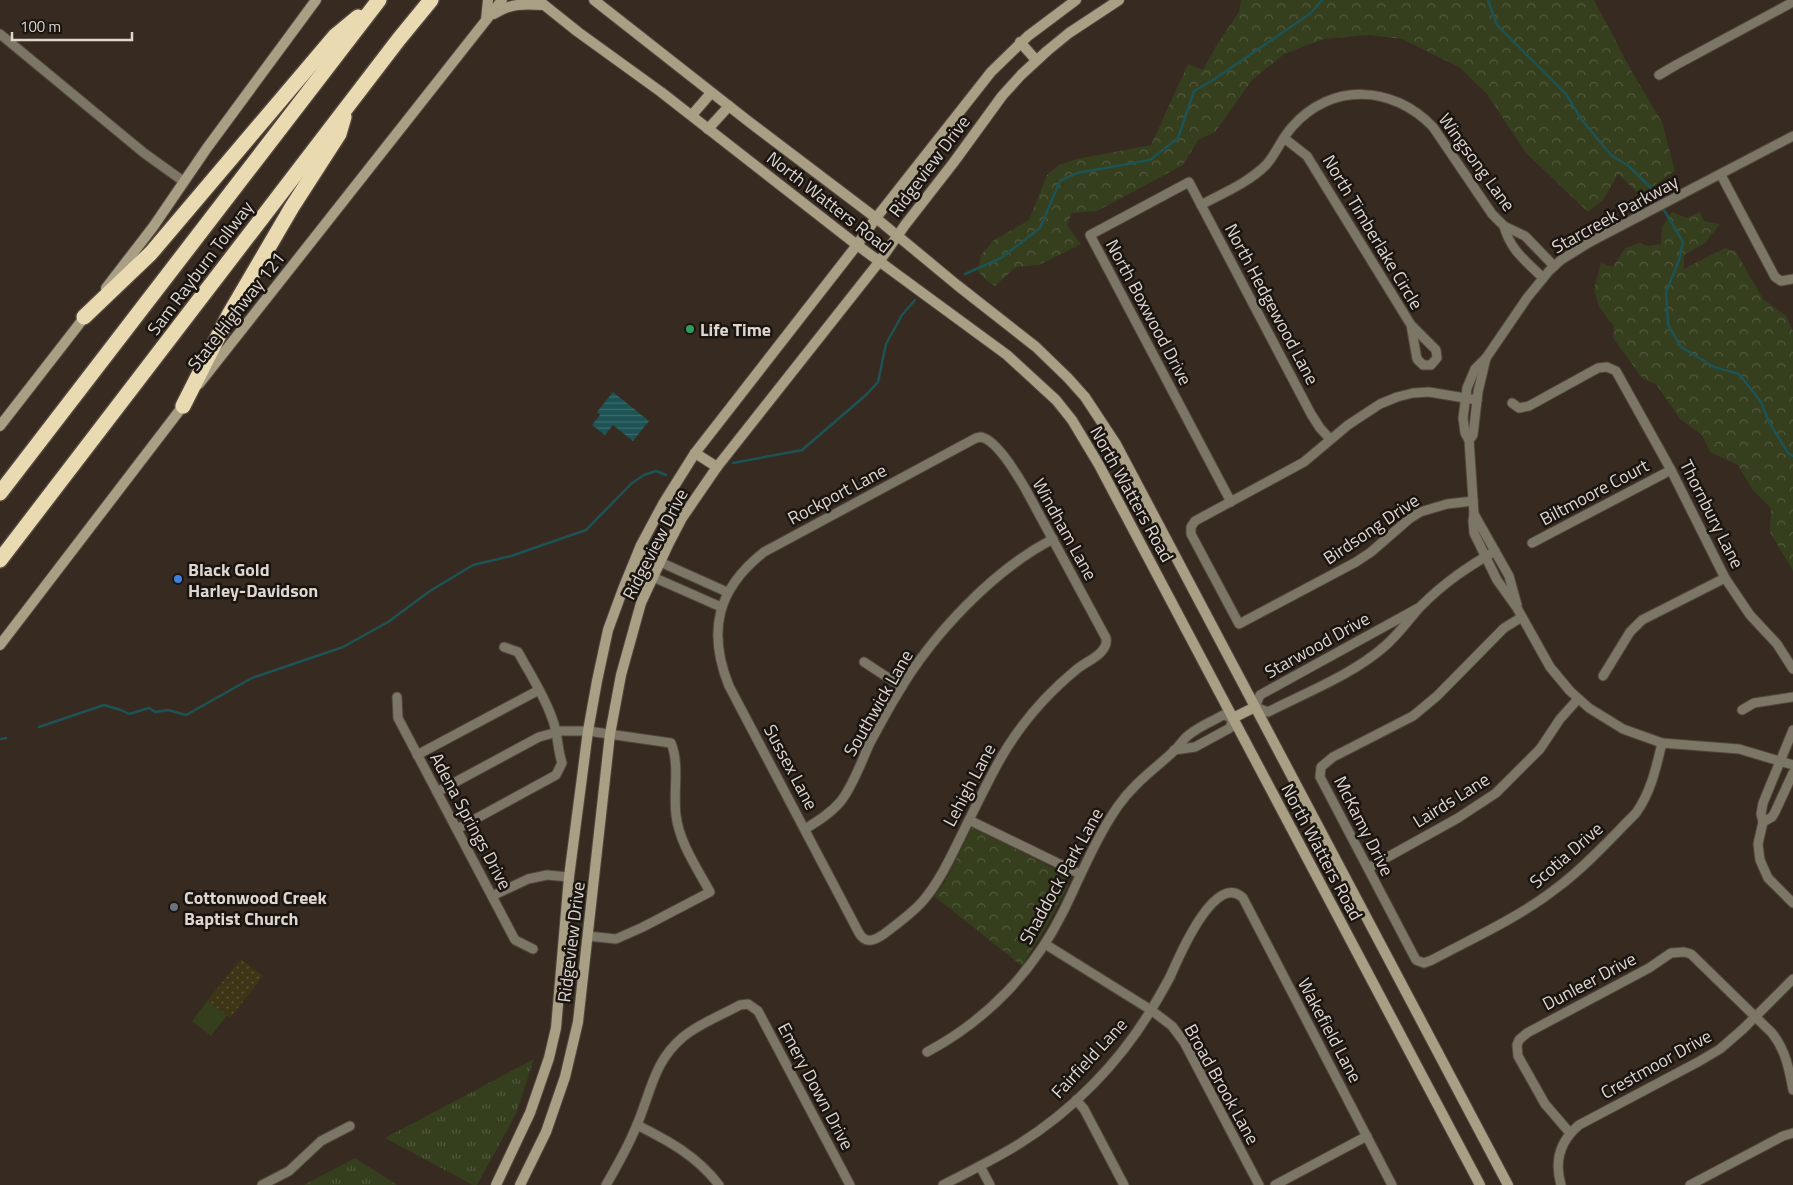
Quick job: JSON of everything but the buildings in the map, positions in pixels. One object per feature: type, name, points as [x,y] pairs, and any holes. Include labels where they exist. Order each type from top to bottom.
[{"type":"highway","points":[[84,317],[151,253],[336,36],[379,0]]},
{"type":"highway","name":"Sam Rayburn Tollway","points":[[0,493],[379,0]]},
{"type":"highway","name":"Sam Rayburn Tollway","points":[[0,560],[347,106],[431,0]]},
{"type":"highway","points":[[183,406],[239,298],[292,208],[339,134],[347,106]]},
{"type":"main road","points":[[0,426],[153,227],[183,181],[316,0]]},
{"type":"main road","points":[[486,21],[488,0]]},
{"type":"main road","name":"State Highway 121","points":[[0,645],[183,406],[502,0]]},
{"type":"main road","name":"North Watters Road","points":[[594,0],[711,93],[876,218],[1036,347],[1085,397],[1116,444],[1508,1185]]},
{"type":"main road","name":"Ridgeview Drive","points":[[496,1185],[530,1113],[549,1058],[556,1028],[569,877],[588,731],[608,630],[622,589],[641,545],[663,504],[695,453],[991,72],[1020,42],[1076,0]]},
{"type":"main road","name":"Ridgeview Drive","points":[[520,1185],[546,1132],[565,1077],[578,1022],[610,734],[621,675],[641,603],[682,518],[717,467],[879,262],[998,101],[1036,60],[1119,0]]},
{"type":"main road","points":[[486,21],[504,7],[520,3],[541,2]]},
{"type":"main road","name":"North Watters Road","points":[[541,2],[578,32],[692,115],[879,262],[1006,355],[1056,400],[1072,420],[1104,474],[1480,1185]]},
{"type":"main road","points":[[1020,42],[1036,60]]},
{"type":"main road","points":[[692,115],[711,93]]},
{"type":"main road","points":[[708,129],[728,106]]},
{"type":"main road","points":[[695,453],[717,467]]},
{"type":"main road","points":[[641,545],[643,569],[653,577]]},
{"type":"main road","points":[[1233,718],[1255,707]]},
{"type":"street","points":[[1659,76],[1793,2]]},
{"type":"street","points":[[0,34],[144,153],[183,181]]},
{"type":"street","name":"Wingsong Lane","points":[[1201,205],[1254,176],[1276,153],[1284,138],[1303,116],[1328,101],[1356,94],[1370,94],[1389,98],[1416,111],[1433,127],[1481,200],[1504,226],[1525,236],[1554,266]]},
{"type":"street","name":"Starcreek Parkway","points":[[1793,136],[1575,250],[1554,266],[1543,278],[1486,358],[1475,369],[1466,398],[1464,426],[1469,440],[1474,533],[1497,580],[1517,608],[1550,667],[1561,682],[1578,699],[1602,718],[1662,743],[1739,748],[1793,764]]},
{"type":"street","name":"North Timberlake Circle","points":[[1284,138],[1307,156],[1314,165],[1411,326]]},
{"type":"street","points":[[1721,175],[1775,277],[1781,281],[1793,278]]},
{"type":"street","name":"North Hedgewood Lane","points":[[1189,182],[1312,414],[1320,428],[1330,439]]},
{"type":"street","name":"North Boxwood Drive","points":[[1189,182],[1090,235],[1231,502]]},
{"type":"street","name":"Wingsong Lane","points":[[1504,226],[1512,246],[1543,278]]},
{"type":"street","name":"Starcreek Parkway","points":[[1469,440],[1473,435],[1477,400],[1486,358]]},
{"type":"street","name":"Thornbury Lane","points":[[1512,403],[1520,408],[1529,406],[1598,368],[1612,368],[1619,374],[1671,470],[1725,578],[1750,615],[1777,644],[1793,669]]},
{"type":"street","points":[[1231,502],[1304,462],[1365,412],[1380,404],[1413,393],[1430,392],[1477,400]]},
{"type":"street","name":"Windham Lane","points":[[982,437],[990,440],[1014,470],[1106,638],[1106,645]]},
{"type":"street","name":"Rockport Lane","points":[[724,600],[744,570],[764,552],[976,438],[982,437]]},
{"type":"street","name":"Biltmoore Court","points":[[1532,543],[1671,470]]},
{"type":"street","name":"Birdsong Drive","points":[[1231,502],[1192,524],[1191,534],[1239,624],[1356,562],[1420,512],[1447,504],[1473,501]]},
{"type":"street","name":"Starcreek Parkway","points":[[1474,514],[1509,576],[1517,608]]},
{"type":"street","name":"Southwick Lane","points":[[805,829],[830,811],[848,790],[870,743],[902,687],[920,659],[958,614],[981,591],[1006,571],[1038,546],[1053,539]]},
{"type":"street","name":"Starwood Drive","points":[[1420,607],[1260,695],[1255,707],[1268,712],[1368,659],[1399,634],[1420,607],[1450,578],[1495,551]]},
{"type":"street","points":[[660,562],[724,600]]},
{"type":"street","points":[[653,577],[724,600]]},
{"type":"street","points":[[1603,676],[1630,632],[1642,620],[1725,578]]},
{"type":"street","name":"Sussex Lane","points":[[724,600],[718,624],[717,643],[729,686],[859,933],[867,940]]},
{"type":"street","name":"McKamy Drive","points":[[1420,962],[1413,957],[1320,777],[1321,768],[1332,757],[1412,716],[1437,696],[1504,628],[1522,617]]},
{"type":"street","name":"Lehigh Lane","points":[[867,940],[876,939],[922,902],[940,876],[998,763],[1032,712],[1067,677],[1102,652],[1106,645]]},
{"type":"street","points":[[457,828],[556,775],[562,763],[553,720],[539,690],[518,652],[504,646]]},
{"type":"street","points":[[864,662],[902,687]]},
{"type":"street","points":[[417,755],[539,690]]},
{"type":"street","points":[[1742,710],[1754,703],[1793,697]]},
{"type":"street","name":"Adena Springs Drive","points":[[397,698],[398,718],[515,940],[533,949]]},
{"type":"street","name":"Lairds Lane","points":[[1368,868],[1458,818],[1496,793],[1540,749],[1560,719],[1578,699]]},
{"type":"street","name":"Shaddock Park Lane","points":[[927,1052],[956,1035],[997,1003],[1028,968],[1045,944],[1064,910],[1080,874],[1107,823],[1126,796],[1144,776],[1190,734],[1223,715],[1233,718],[1230,728],[1195,747],[1174,750]]},
{"type":"street","points":[[1793,730],[1782,760],[1767,789],[1760,814],[1763,822],[1758,844],[1762,865],[1768,878],[1793,903]]},
{"type":"street","points":[[437,792],[539,737],[555,733],[588,731],[671,743],[676,754],[676,816],[684,842],[710,892],[616,939],[588,936]]},
{"type":"street","name":"Scotia Drive","points":[[1420,962],[1424,963],[1432,960],[1519,914],[1571,877],[1643,804],[1653,780],[1662,743]]},
{"type":"street","points":[[1763,822],[1772,817],[1782,800],[1793,772]]},
{"type":"street","points":[[969,820],[1080,874]]},
{"type":"street","points":[[492,896],[528,879],[547,875],[569,877]]},
{"type":"street","name":"Fairfield Lane","points":[[943,1185],[1032,1136],[1076,1100],[1116,1058],[1152,1010],[1197,922],[1226,893],[1235,892]]},
{"type":"street","name":"Wakefield Lane","points":[[1235,892],[1243,898],[1392,1185]]},
{"type":"street","name":"Broad Brook Lane","points":[[1045,944],[1152,1010],[1172,1026],[1184,1042],[1259,1185]]},
{"type":"street","name":"Dunleer Drive","points":[[1570,1133],[1545,1104],[1518,1056],[1518,1042],[1527,1032],[1649,968],[1671,953],[1678,951],[1691,954],[1756,1016]]},
{"type":"street","name":"Crestmoor Drive","points":[[1561,1185],[1558,1174],[1558,1155],[1561,1146],[1570,1133],[1579,1125],[1709,1056],[1732,1040],[1793,979]]},
{"type":"street","name":"Emery Down Drive","points":[[637,1125],[654,1075],[674,1046],[690,1031],[740,1005],[750,1004],[758,1010],[850,1185]]},
{"type":"street","points":[[1756,1016],[1781,1044],[1788,1062],[1793,1090]]},
{"type":"street","points":[[1076,1100],[1084,1109],[1124,1185]]},
{"type":"street","points":[[606,1185],[637,1125],[669,1141],[691,1156],[706,1169],[719,1185]]},
{"type":"street","points":[[262,1185],[289,1171],[321,1141],[350,1126]]},
{"type":"street","points":[[1690,1185],[1783,1136],[1793,1133]]},
{"type":"street","points":[[1275,1185],[1367,1136]]},
{"type":"street","points":[[980,1166],[990,1185]]},
{"type":"green space","points":[[1241,0],[1594,0],[1632,72],[1662,122],[1675,171],[1640,195],[1618,174],[1603,200],[1588,212],[1526,153],[1487,94],[1459,67],[1402,39],[1369,35],[1324,39],[1284,54],[1252,80],[1215,132],[1198,140],[1183,165],[1097,211],[1072,213],[1067,225],[1081,244],[1039,265],[1016,267],[995,286],[987,281],[978,271],[981,255],[994,240],[1029,220],[1047,175],[1059,165],[1077,159],[1151,145],[1188,64],[1203,70],[1216,46],[1239,12]]},
{"type":"green space","points":[[1672,212],[1687,218],[1700,212],[1704,221],[1720,224],[1705,243],[1684,255],[1684,269],[1725,248],[1736,252],[1763,299],[1786,316],[1793,331],[1793,571],[1770,532],[1771,508],[1752,489],[1738,465],[1710,452],[1702,435],[1680,419],[1656,384],[1643,379],[1613,338],[1614,326],[1599,307],[1594,289],[1601,263],[1613,267],[1625,248],[1640,243],[1648,246],[1661,244],[1662,227]]},
{"type":"green space","points":[[972,827],[1065,874],[1067,878],[1068,886],[1047,926],[1022,966],[934,896],[944,883]]},
{"type":"green space","points":[[207,1001],[227,1015],[211,1036],[192,1021]]},
{"type":"green space","points":[[534,1059],[516,1114],[477,1185],[473,1185],[385,1138]]},
{"type":"green space","points":[[355,1158],[397,1185],[304,1185]]},
{"type":"sand","points":[[241,959],[263,976],[230,1018],[207,1001]]},
{"type":"water","points":[[613,392],[649,421],[633,441],[613,425],[605,435],[592,425],[600,415],[597,412]]},
{"type":"waterway","points":[[965,274],[1001,258],[1040,228],[1060,181],[1077,173],[1150,160],[1178,138],[1194,91],[1311,13],[1322,0]]},
{"type":"waterway","points":[[1488,0],[1497,25],[1566,94],[1581,119],[1611,155],[1630,167],[1651,188],[1683,242],[1679,260],[1666,292],[1668,325],[1681,347],[1714,367],[1739,374],[1761,402],[1769,422],[1788,453],[1793,456]]},
{"type":"waterway","points":[[733,463],[802,450],[866,395],[878,382],[886,344],[902,315],[915,300]]},
{"type":"waterway","points":[[39,727],[104,705],[129,714],[149,708],[155,712],[168,710],[186,715],[252,678],[343,647],[388,622],[430,591],[473,565],[511,556],[586,530],[632,483],[644,475],[656,471],[666,475]]},
{"type":"waterway","points":[[0,739],[6,738]]},
{"type":"place","name":"Life Time","points":[[690,329]]},
{"type":"place","name":"Black Gold Harley-Davidson","points":[[178,579]]},
{"type":"place","name":"Cottonwood Creek Baptist Church","points":[[174,907]]}]
